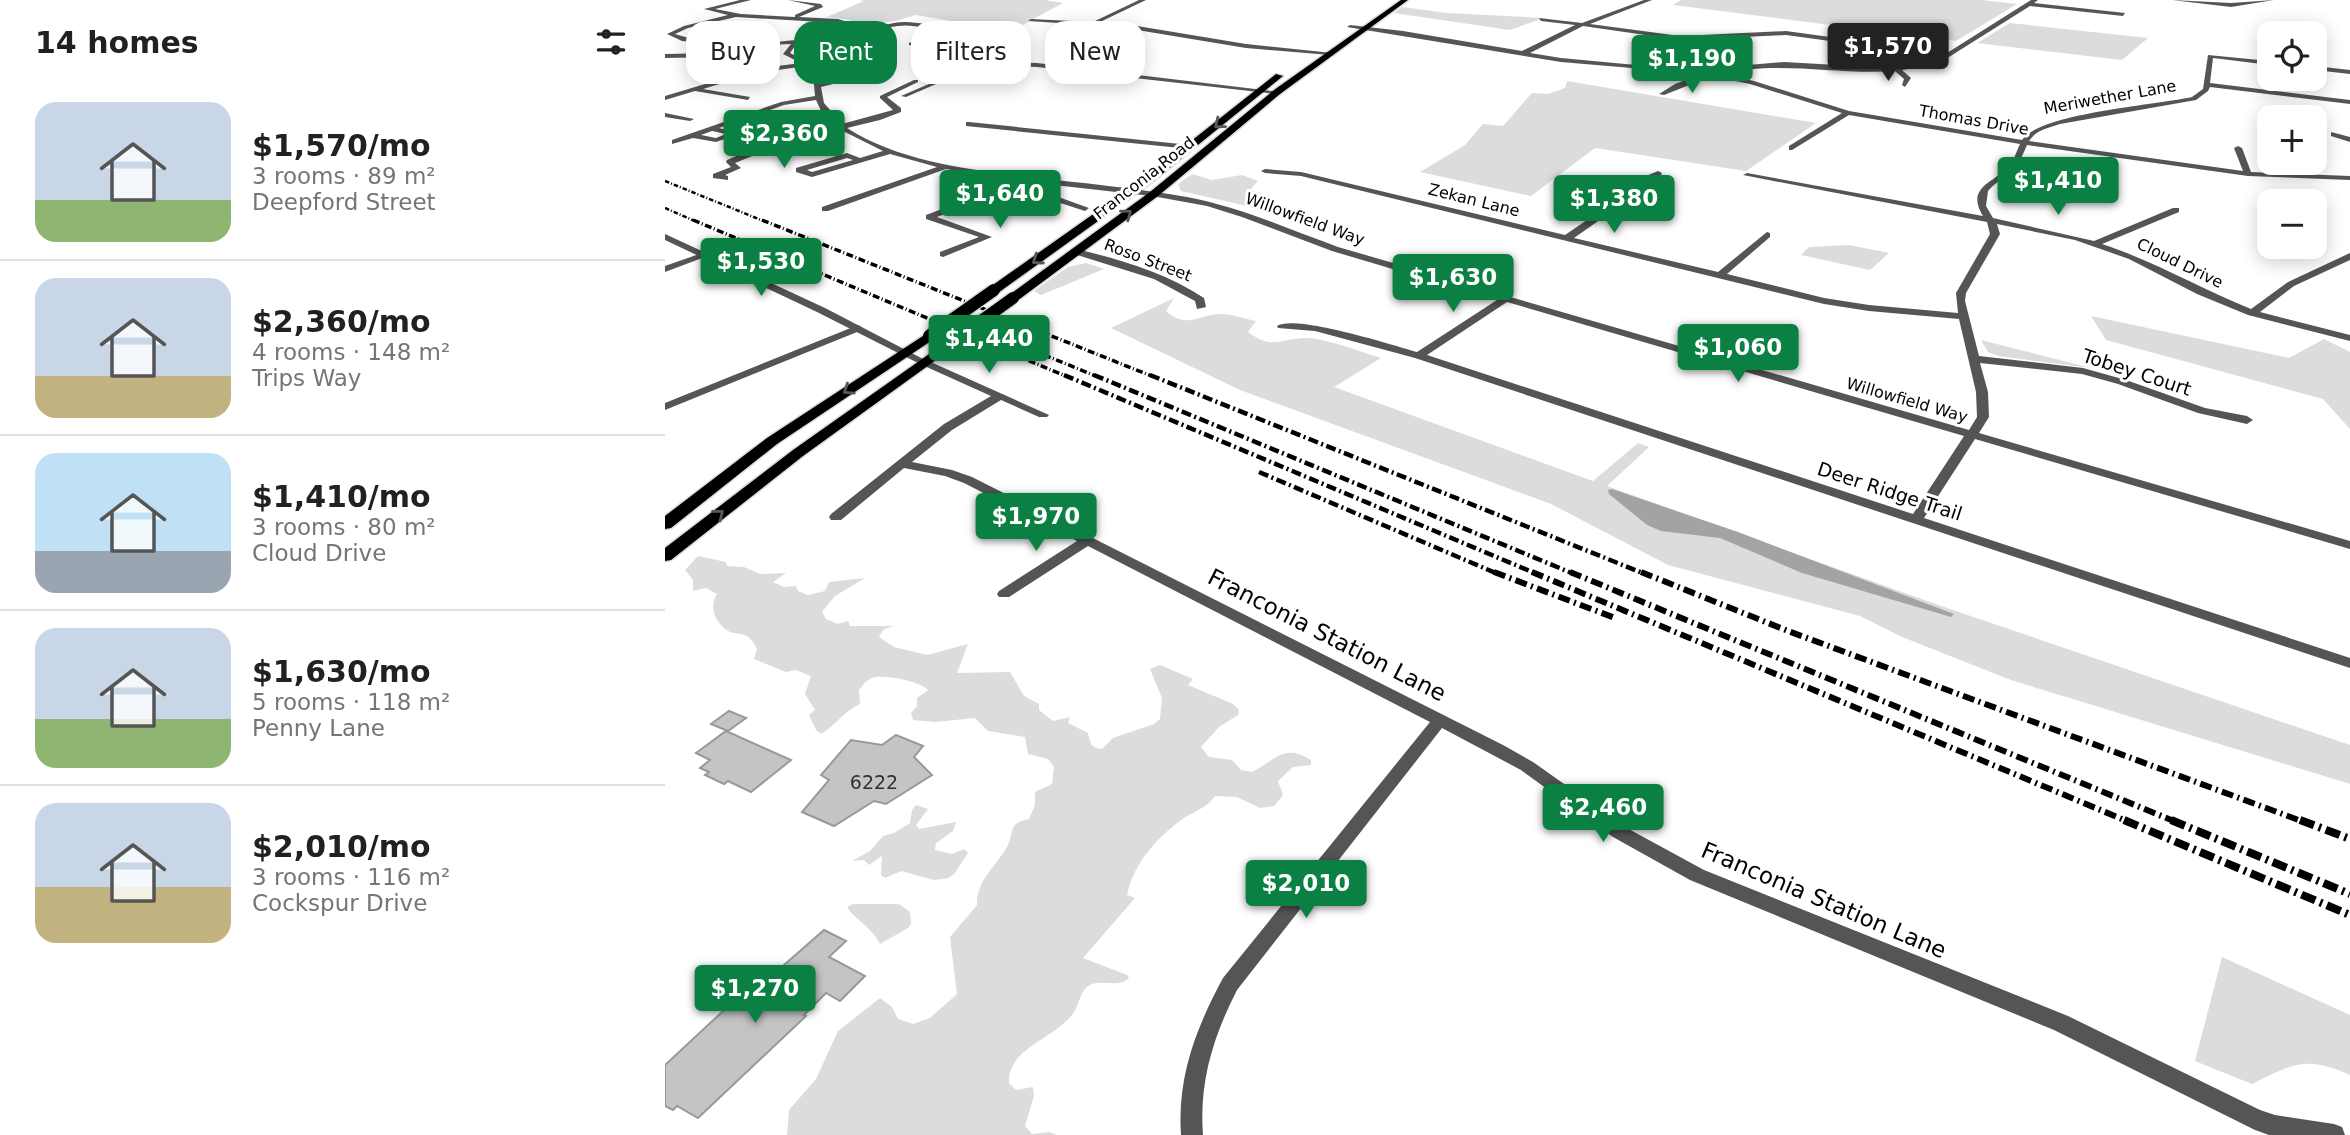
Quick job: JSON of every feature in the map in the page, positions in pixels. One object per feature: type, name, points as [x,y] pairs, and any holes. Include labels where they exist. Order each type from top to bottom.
[{"type":"main road","name":"Franconia Road","points":[[665,556],[798,453],[1154,194],[1277,92],[1403,0]]},
{"type":"main road","points":[[1347,28],[1363,18]]},
{"type":"main road","points":[[1303,59],[1323,44]]},
{"type":"main road","name":"Franconia Road","points":[[665,524],[772,441],[929,336],[1133,192],[1286,72]]},
{"type":"street","points":[[748,0],[707,9],[735,15],[838,21]]},
{"type":"street","points":[[789,19],[821,6],[791,0]]},
{"type":"street","points":[[1099,21],[1143,0]]},
{"type":"street","points":[[1522,54],[1581,25],[1649,0]]},
{"type":"street","points":[[2175,0],[2231,5],[2271,0]]},
{"type":"street","points":[[1662,94],[1686,82],[1714,74],[1776,64],[1896,69],[1927,64],[1947,55],[2031,2],[2123,14]]},
{"type":"street","points":[[1119,12],[1123,21]]},
{"type":"street","points":[[668,34],[735,15]]},
{"type":"street","points":[[1541,19],[1681,38],[1786,33],[1947,55]]},
{"type":"street","points":[[1031,21],[1045,21]]},
{"type":"street","name":"Thomas Drive","points":[[1347,28],[1366,28],[1522,54],[1714,74],[1752,82],[1848,113],[2025,143],[2248,174],[2350,178]]},
{"type":"street","points":[[1145,29],[1235,45],[1330,53]]},
{"type":"street","points":[[668,34],[686,39]]},
{"type":"street","points":[[780,44],[794,44]]},
{"type":"street","points":[[794,44],[786,54],[794,58]]},
{"type":"street","points":[[665,56],[686,56]]},
{"type":"street","points":[[2257,61],[2210,56],[2207,85],[2350,102]]},
{"type":"street","points":[[1031,65],[1277,92]]},
{"type":"street","points":[[666,97],[755,71],[794,66]]},
{"type":"street","points":[[1896,69],[1908,78],[1905,85]]},
{"type":"street","points":[[2327,69],[2350,72]]},
{"type":"street","points":[[725,178],[716,176],[737,168],[730,162],[748,154],[792,138],[876,120],[898,110],[882,97],[911,83]]},
{"type":"street","points":[[824,84],[819,85],[819,97],[825,112],[842,127]]},
{"type":"street","points":[[891,102],[932,84]]},
{"type":"street","name":"Meriwether Lane","points":[[1916,520],[1983,417],[1985,405],[1962,316],[1961,293],[1994,237],[1995,227],[1981,202],[1983,192],[2012,168],[2033,131],[2044,126],[2188,100],[2204,93],[2207,85]]},
{"type":"street","points":[[694,89],[748,98]]},
{"type":"street","points":[[675,142],[783,103],[819,97]]},
{"type":"street","points":[[1792,148],[1848,113]]},
{"type":"street","points":[[665,115],[690,119]]},
{"type":"street","points":[[969,124],[1189,147]]},
{"type":"street","name":"Willowfield Way","points":[[842,127],[891,151],[947,166],[1154,194],[1231,209],[1335,249],[2350,545]]},
{"type":"street","points":[[692,136],[716,140],[735,134],[711,129]]},
{"type":"street","points":[[2335,134],[2350,140]]},
{"type":"street","points":[[2238,148],[2248,174]]},
{"type":"street","points":[[859,160],[847,155],[799,170],[812,175],[891,151]]},
{"type":"street","points":[[825,209],[947,166]]},
{"type":"street","name":"Zekan Lane","points":[[1265,171],[1301,174],[1843,305],[1962,316]]},
{"type":"street","points":[[1566,239],[1618,203],[1644,180],[1658,173]]},
{"type":"street","name":"Cloud Drive","points":[[1747,174],[1990,219],[2096,243],[2132,257],[2200,292],[2252,313],[2350,338]]},
{"type":"street","points":[[943,254],[986,237],[929,217],[1008,189],[1030,178]]},
{"type":"street","points":[[1008,189],[1047,196],[1085,208]]},
{"type":"street","points":[[2096,243],[2176,210]]},
{"type":"street","points":[[1719,276],[1767,235]]},
{"type":"street","points":[[665,237],[998,397],[1043,415]]},
{"type":"street","name":"Roso Street","points":[[1077,252],[1125,265],[1177,287],[1200,300],[1201,307]]},
{"type":"street","points":[[665,269],[705,255]]},
{"type":"street","points":[[2252,313],[2291,284],[2350,256]]},
{"type":"street","points":[[1419,355],[1505,299]]},
{"type":"street","name":"Deer Ridge Trail","points":[[1282,326],[1315,328],[1419,355],[2350,663]]},
{"type":"street","points":[[665,407],[858,328]]},
{"type":"street","name":"Tobey Court","points":[[1974,359],[2083,371],[2202,411],[2247,419]]},
{"type":"street","points":[[836,517],[963,416],[998,397]]},
{"type":"street","name":"Franconia Station Lane","points":[[902,464],[957,475],[1440,720],[1527,766],[1619,832],[1697,875],[2061,1023],[2255,1119],[2284,1128],[2334,1135]]},
{"type":"street","points":[[1004,594],[1087,541]]},
{"type":"street","points":[[1192,1135],[1192,1091],[1201,1045],[1210,1021],[1230,984],[1440,720]]},
{"type":"shaded area","points":[[859,0],[1045,0],[1063,3],[1030,21],[951,21],[916,15],[896,21],[852,21],[827,17],[864,1]]},
{"type":"shaded area","points":[[1681,0],[1982,0],[2017,4],[1956,41],[1673,5]]},
{"type":"shaded area","points":[[1402,7],[1447,13],[1544,18],[1510,30],[1394,13]]},
{"type":"shaded area","points":[[2010,23],[2148,38],[2122,60],[1977,43]]},
{"type":"shaded area","points":[[1567,81],[1816,123],[1746,171],[1595,148],[1531,196],[1420,172],[1465,145],[1483,124],[1503,126],[1532,93],[1548,94],[1565,88]]},
{"type":"shaded area","points":[[1192,174],[1212,180],[1242,175],[1258,181],[1250,190],[1271,196],[1247,206],[1181,191],[1178,184]]},
{"type":"shaded area","points":[[1849,245],[1889,253],[1870,270],[1801,255],[1809,247]]},
{"type":"shaded area","points":[[1086,263],[1104,269],[1041,295],[1034,291],[1068,267]]},
{"type":"shaded area","points":[[1174,298],[1166,311],[1174,317],[1193,320],[1213,315],[1230,315],[1256,321],[1248,332],[1264,341],[1314,339],[1381,358],[1334,387],[1593,481],[1638,443],[1649,447],[1607,486],[1944,607],[2350,745],[2350,784],[2011,680],[1902,637],[1860,616],[1668,565],[1551,504],[1240,390],[1111,328]]},
{"type":"shaded area","points":[[2091,316],[2289,358],[2324,339],[2350,352],[2350,429],[2323,399],[2106,340]]},
{"type":"shaded area","points":[[1981,340],[2091,368],[1998,356],[1988,352]]},
{"type":"shaded area","points":[[1612,489],[1738,532],[1954,614],[1951,617],[1802,573],[1720,538],[1661,531],[1647,525],[1609,494],[1608,490]]},
{"type":"shaded area","points":[[698,556],[726,562],[727,566],[744,567],[760,574],[786,573],[773,582],[784,587],[796,586],[798,591],[808,595],[825,591],[829,582],[865,578],[835,596],[822,612],[826,619],[838,624],[848,621],[850,626],[893,626],[883,630],[879,637],[894,647],[927,655],[968,644],[957,673],[1010,672],[1024,696],[1039,704],[1039,710],[1053,721],[1070,717],[1068,723],[1088,733],[1090,742],[1095,747],[1102,749],[1113,738],[1154,724],[1160,719],[1162,698],[1150,669],[1160,665],[1193,679],[1188,685],[1233,704],[1239,710],[1238,715],[1219,727],[1201,747],[1209,757],[1232,760],[1241,770],[1252,772],[1287,753],[1302,755],[1311,760],[1311,765],[1293,767],[1278,781],[1283,795],[1274,806],[1260,808],[1237,797],[1215,796],[1165,833],[1141,862],[1127,895],[1135,898],[1083,958],[1129,978],[1121,983],[1097,983],[1088,986],[1072,1015],[1023,1053],[1010,1071],[1009,1083],[1016,1090],[1033,1087],[1034,1096],[1025,1126],[1032,1134],[1049,1132],[1057,1135],[787,1135],[789,1110],[816,1079],[838,1031],[880,998],[892,1007],[898,1019],[913,1024],[930,1018],[957,994],[950,937],[977,905],[983,881],[1007,847],[1014,826],[1029,819],[1035,805],[1035,792],[1052,784],[1054,767],[1048,759],[1028,754],[1025,737],[988,731],[975,718],[935,722],[913,720],[911,713],[917,706],[917,698],[928,690],[909,681],[892,678],[877,677],[868,680],[859,690],[860,704],[821,734],[809,715],[815,710],[805,694],[811,676],[796,670],[786,672],[754,659],[757,649],[750,638],[730,632],[721,625],[713,610],[717,594],[706,588],[693,591],[693,580],[685,570]]},
{"type":"shaded area","points":[[916,805],[928,809],[916,825],[919,829],[956,822],[953,831],[936,843],[935,850],[952,854],[964,849],[968,853],[954,874],[948,878],[934,880],[901,871],[885,878],[881,875],[882,856],[869,865],[864,860],[852,861],[870,851],[883,836],[910,823],[912,810]]},
{"type":"shaded area","points":[[853,904],[899,904],[910,912],[911,924],[880,944],[847,907]]},
{"type":"shaded area","points":[[2222,957],[2350,1015],[2350,1075],[2322,1065],[2300,1064],[2252,1084],[2195,1061]]},
{"type":"building","points":[[729,711],[746,718],[728,731],[711,724]]},
{"type":"building","points":[[726,731],[791,760],[751,792],[728,781],[724,784],[705,775],[709,772],[700,768],[710,760],[696,753]]},
{"type":"building","points":[[896,735],[923,746],[914,757],[932,775],[886,804],[874,801],[834,826],[802,812],[829,780],[821,775],[851,740],[882,745]]},
{"type":"building","points":[[824,930],[846,941],[829,957],[865,976],[840,1001],[826,993],[804,1015],[806,1016],[698,1118],[677,1106],[673,1110],[665,1106],[665,1065],[750,986],[763,977],[768,979]]},
{"type":"railway","points":[[665,181],[766,222]]},
{"type":"railway","points":[[665,208],[697,222]]},
{"type":"railway","points":[[693,220],[1068,377]]},
{"type":"railway","points":[[762,220],[1154,377]]},
{"type":"railway","points":[[1020,345],[1098,377]]},
{"type":"railway","points":[[1064,375],[1537,574]]},
{"type":"railway","points":[[1094,375],[1574,574]]},
{"type":"railway","points":[[1150,375],[1645,574]]},
{"type":"railway","points":[[1259,472],[1498,574]]},
{"type":"railway","points":[[1494,572],[1615,618]]},
{"type":"railway","points":[[1532,572],[2129,822]]},
{"type":"railway","points":[[1570,572],[2176,822]]},
{"type":"railway","points":[[1641,572],[1788,631],[2304,822]]},
{"type":"railway","points":[[2124,820],[2350,915]]},
{"type":"railway","points":[[2171,820],[2350,894]]},
{"type":"railway","points":[[2300,820],[2350,839]]}]
